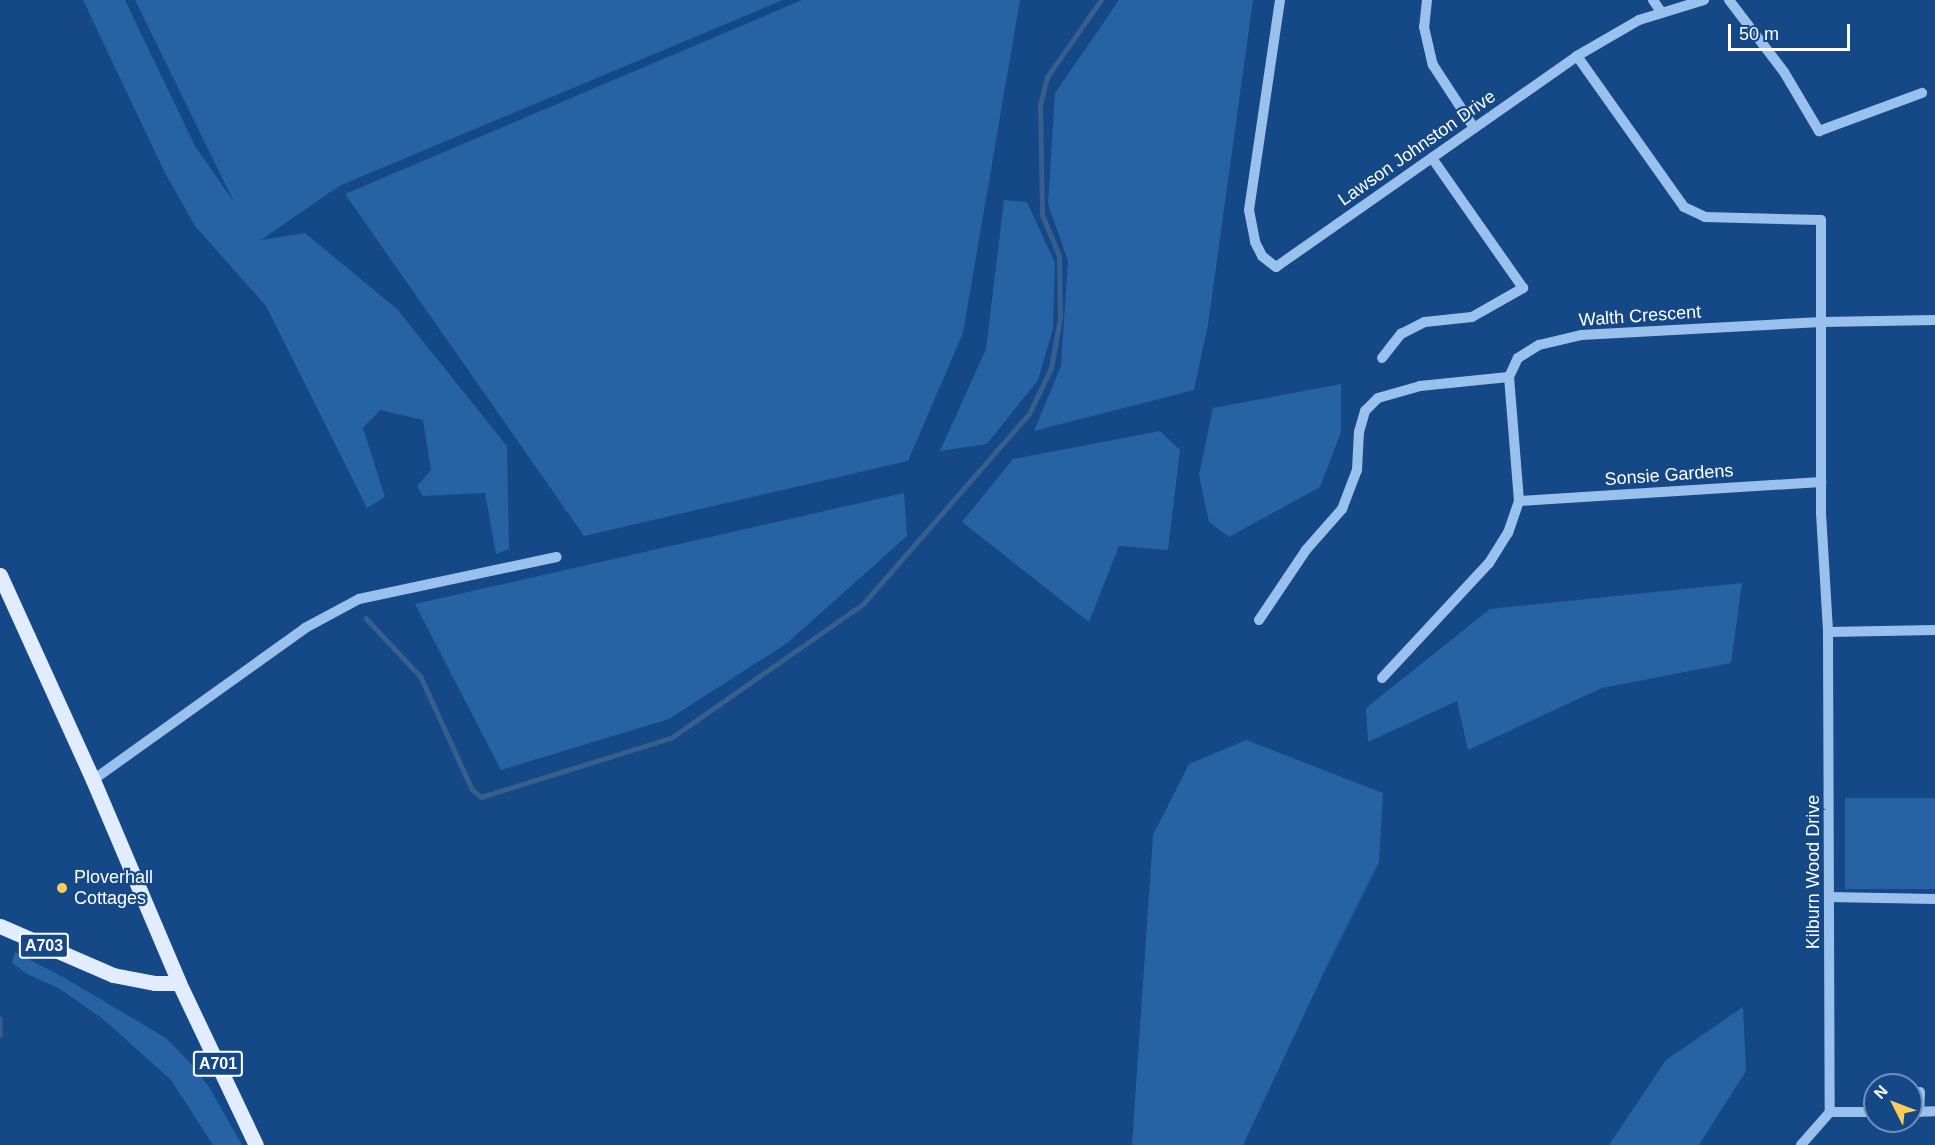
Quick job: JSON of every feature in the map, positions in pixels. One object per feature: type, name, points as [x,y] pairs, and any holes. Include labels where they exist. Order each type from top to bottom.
[{"type":"main road","name":"A701","points":[[0,575],[93,780],[179,983],[256,1145]]},
{"type":"main road","name":"A703","points":[[0,926],[113,975],[155,983],[179,983]]},
{"type":"street","name":"Lawson Johnston Drive","points":[[1280,0],[1249,210],[1255,242],[1262,256],[1276,267],[1577,56],[1639,20],[1704,0]]},
{"type":"street","points":[[1427,0],[1424,27],[1433,66],[1474,128]]},
{"type":"street","points":[[1653,0],[1661,12]]},
{"type":"street","points":[[1730,0],[1784,72],[1819,131],[1922,93]]},
{"type":"street","name":"Kilburn Wood Drive","points":[[1577,56],[1684,207],[1705,218],[1821,220],[1821,482],[1828,632],[1830,1112]]},
{"type":"street","points":[[1382,358],[1401,334],[1425,322],[1472,316],[1523,288],[1432,158]]},
{"type":"street","name":"Walth Crescent","points":[[1509,377],[1518,358],[1539,345],[1581,336],[1822,322],[1935,320]]},
{"type":"street","points":[[1259,620],[1306,550],[1342,509],[1357,470],[1359,432],[1365,411],[1378,398],[1420,386],[1509,377],[1519,501],[1508,533],[1489,563],[1382,678]]},
{"type":"street","name":"Sonsie Gardens","points":[[1519,501],[1821,482]]},
{"type":"street","points":[[93,780],[305,628],[359,598],[557,557]]},
{"type":"street","points":[[1828,632],[1935,630]]},
{"type":"street","points":[[1829,897],[1935,899]]},
{"type":"street","points":[[1801,1145],[1830,1112],[1863,1112]]},
{"type":"shaded area","points":[[83,0],[125,0],[195,146],[234,202],[135,0],[783,0],[339,186],[261,240],[305,233],[397,309],[507,446],[509,549],[496,554],[485,493],[423,496],[417,486],[431,470],[423,420],[380,410],[363,428],[385,497],[367,508],[266,306],[195,226],[165,173]]},
{"type":"shaded area","points":[[802,0],[1020,0],[963,333],[908,461],[584,536],[345,194]]},
{"type":"shaded area","points":[[1119,0],[1253,0],[1208,325],[1194,390],[1034,431],[1061,366],[1068,261],[1048,204],[1055,93]]},
{"type":"shaded area","points":[[1004,200],[1027,202],[1055,263],[1053,328],[1038,380],[987,444],[940,451],[986,349]]},
{"type":"shaded area","points":[[1341,384],[1341,432],[1320,487],[1229,537],[1209,522],[1199,475],[1213,408]]},
{"type":"shaded area","points":[[1160,431],[1180,450],[1168,550],[1119,546],[1089,622],[962,522],[1013,459]]},
{"type":"shaded area","points":[[904,493],[907,536],[786,644],[669,719],[501,770],[415,604]]},
{"type":"shaded area","points":[[1742,583],[1731,663],[1602,688],[1468,750],[1457,701],[1368,742],[1366,708],[1490,609]]},
{"type":"shaded area","points":[[1246,740],[1383,793],[1379,862],[1326,968],[1243,1145],[1132,1145],[1153,835],[1189,764]]},
{"type":"shaded area","points":[[1845,798],[1935,798],[1935,889],[1845,889]]},
{"type":"shaded area","points":[[15,952],[63,977],[166,1038],[193,1066],[209,1087],[242,1145],[213,1145],[171,1080],[103,1019],[60,989],[27,974],[12,963]]},
{"type":"shaded area","points":[[1743,1007],[1746,1071],[1699,1145],[1609,1145],[1666,1060]]},
{"type":"waterway","points":[[366,618],[421,677],[472,789],[481,797],[671,738],[863,604],[1029,414],[1051,368],[1060,318],[1059,256],[1042,215],[1040,105],[1047,77],[1101,0]]},
{"type":"waterway","points":[[0,1018],[0,1035]]},
{"type":"place","name":"Ploverhall Cottages","points":[[62,888]]}]
